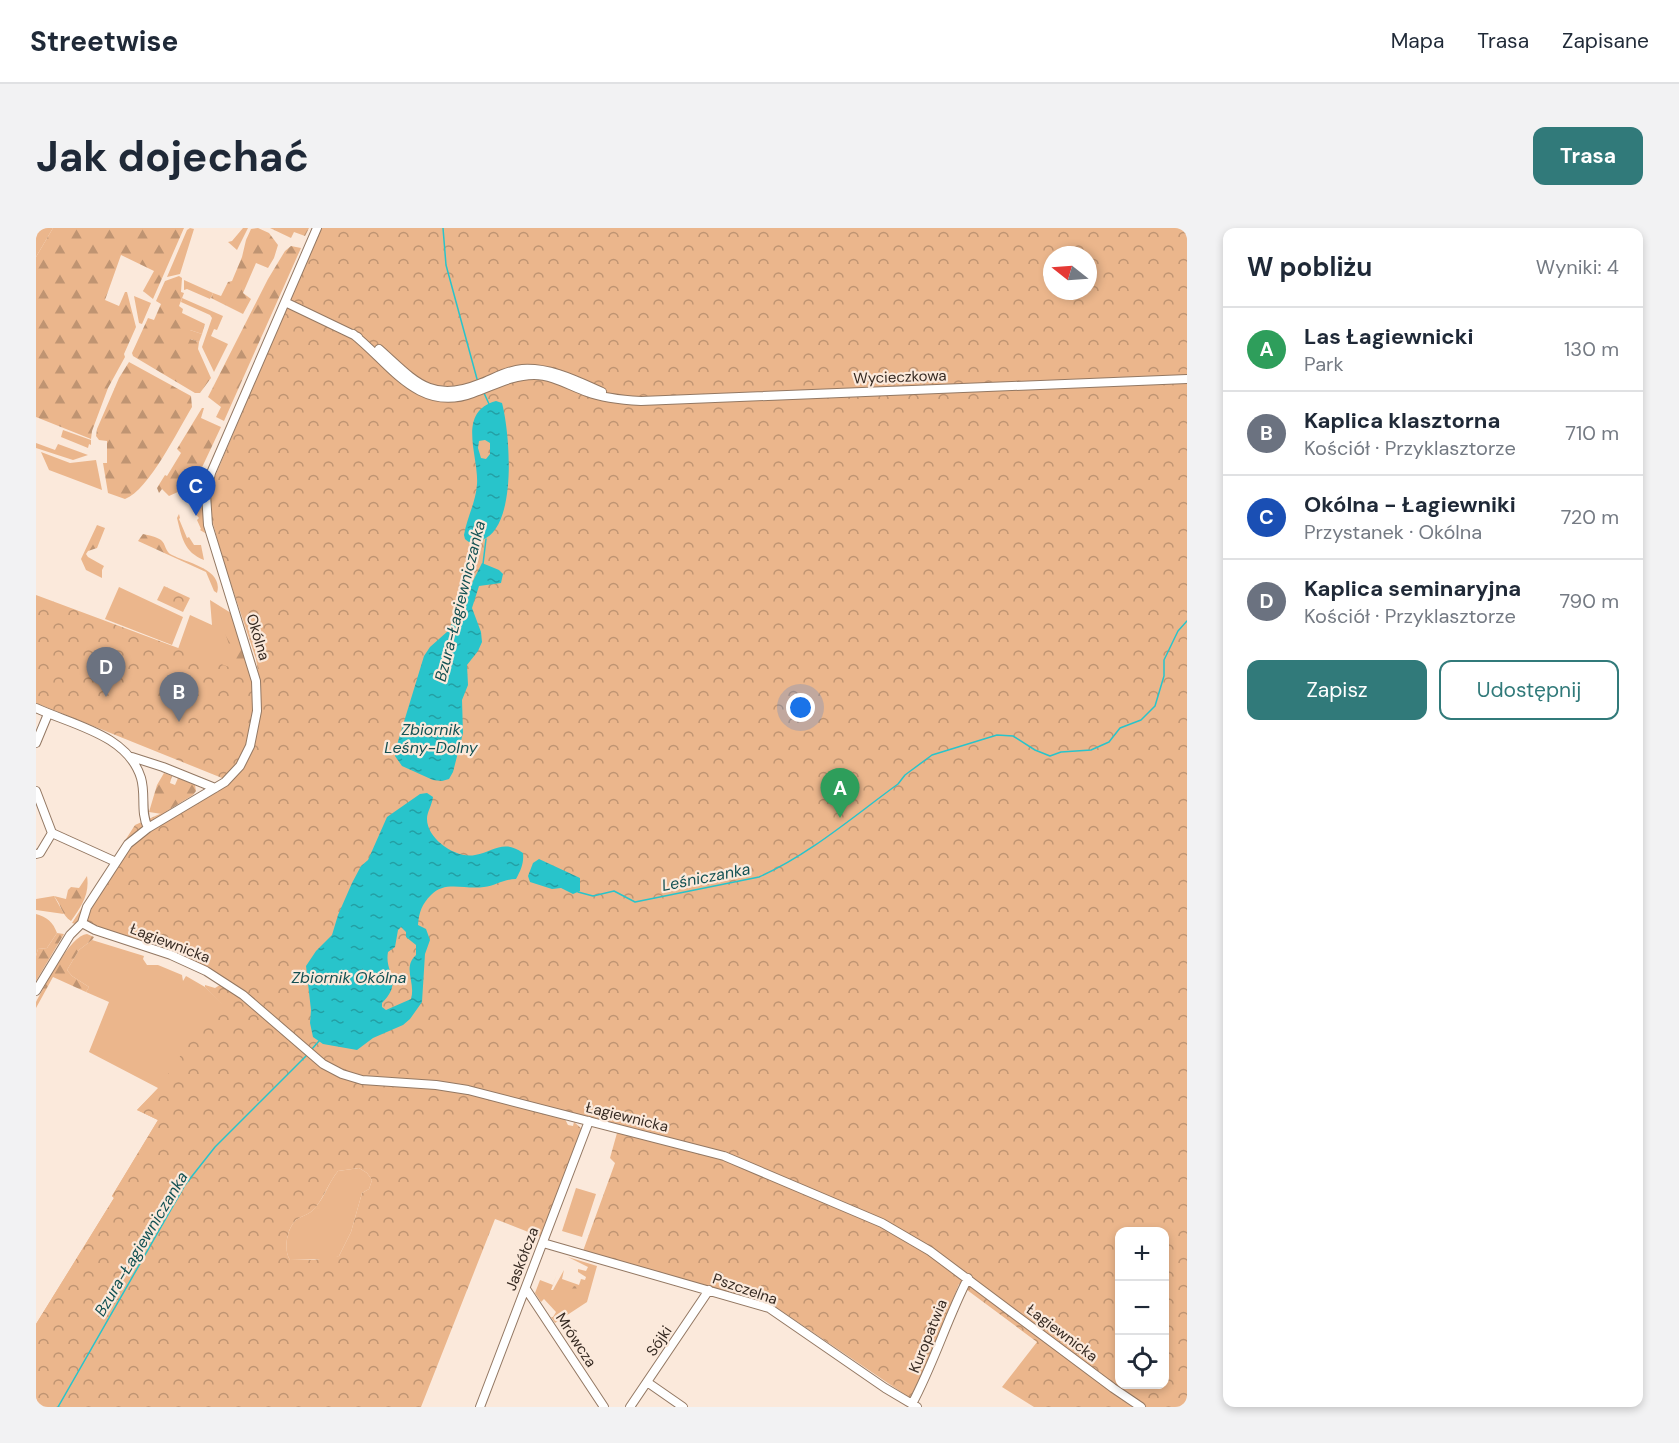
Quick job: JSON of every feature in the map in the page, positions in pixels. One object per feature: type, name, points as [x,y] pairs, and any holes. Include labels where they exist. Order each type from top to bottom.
[{"type":"street","name":"Okólna","points":[[36,991],[70,935],[82,923],[87,907],[128,844],[148,828],[233,775],[246,756],[255,727],[258,698],[254,668],[208,529],[205,510],[206,494],[211,473],[317,228]]},
{"type":"street","name":"Wycieczkowa","points":[[285,302],[376,347],[409,378],[447,392],[466,389],[520,369],[557,374],[614,397],[657,401],[1187,379]]},
{"type":"street","points":[[36,708],[112,741],[132,758],[163,767],[215,788]]},
{"type":"street","points":[[36,742],[48,714]]},
{"type":"street","points":[[132,758],[143,783],[145,798],[143,817],[148,828]]},
{"type":"street","points":[[36,791],[52,833],[116,862]]},
{"type":"street","points":[[36,854],[52,833]]},
{"type":"street","name":"Łagiewnicka","points":[[82,923],[95,930],[171,955],[206,971],[243,995],[334,1071],[350,1077],[374,1081],[452,1087],[724,1156],[889,1226],[968,1278],[1141,1407]]},
{"type":"street","name":"Jaskółcza","points":[[480,1407],[589,1120]]},
{"type":"street","name":"Pszczelna","points":[[543,1243],[769,1308],[885,1388],[914,1405]]},
{"type":"street","name":"Kuropatwia","points":[[914,1405],[968,1278]]},
{"type":"street","name":"Mrówcza","points":[[526,1289],[604,1407]]},
{"type":"street","name":"Sójki","points":[[630,1407],[709,1290]]},
{"type":"street","points":[[647,1382],[683,1407]]},
{"type":"green space","points":[[36,228],[53,228],[36,257]]},
{"type":"green space","points":[[53,228],[184,228],[153,299],[143,291],[154,271],[121,255],[105,300],[119,306],[127,292],[136,327],[124,354],[125,357],[108,388],[91,439],[36,417],[36,257]]},
{"type":"green space","points":[[243,228],[248,228],[237,250],[228,242],[232,241]]},
{"type":"green space","points":[[258,228],[269,233],[278,245],[268,268],[256,263],[243,293],[251,299],[243,314],[211,298],[213,293],[221,296],[228,282],[232,281],[251,229]]},
{"type":"green space","points":[[270,228],[309,228],[305,236],[294,232],[291,238]]},
{"type":"green space","points":[[320,228],[1187,228],[1187,1407],[1034,1407],[1002,1387],[1037,1342],[959,1284],[932,1352],[910,1398],[771,1304],[583,1251],[615,1163],[610,1158],[617,1133],[565,1119],[568,1125],[573,1126],[574,1122],[582,1129],[541,1237],[495,1219],[421,1407],[36,1407],[36,1324],[114,1198],[112,1196],[158,1120],[137,1110],[158,1089],[189,1043],[222,1004],[205,985],[215,988],[220,985],[262,1016],[203,965],[72,923],[135,825],[223,786],[227,780],[36,703],[36,595],[259,678],[256,659],[223,560],[206,498]],"holes":[[[359,1168],[372,1180],[369,1189],[362,1193],[351,1232],[339,1256],[314,1260],[290,1260],[286,1245],[290,1228],[296,1220],[316,1207],[338,1171]]]},
{"type":"green space","points":[[194,229],[180,274],[167,277],[187,230]]},
{"type":"green space","points":[[291,246],[301,248],[224,421],[216,417],[221,407],[208,397],[268,279],[285,251]]},
{"type":"green space","points":[[179,276],[182,278],[181,292],[184,293],[179,306],[183,309],[182,313],[205,324],[202,334],[190,330],[190,339],[199,342],[198,349],[211,378],[200,393],[195,393],[133,356],[132,353],[148,318],[154,320],[161,304],[156,301],[165,281]]},
{"type":"green space","points":[[184,280],[213,293],[210,299],[187,289],[184,290]]},
{"type":"green space","points":[[134,296],[151,303],[142,324],[139,323]]},
{"type":"green space","points":[[182,298],[223,316],[217,330],[214,329],[211,336],[228,344],[214,372],[202,347],[212,318],[181,302]]},
{"type":"green space","points":[[190,330],[202,334],[199,342],[190,339],[187,347],[183,345]]},
{"type":"green space","points":[[129,362],[191,396],[192,407],[153,472],[144,484],[125,499],[108,493],[103,463],[107,463],[107,441],[99,440],[96,436],[119,378]]},
{"type":"green space","points":[[204,408],[201,418],[221,427],[197,478],[191,486],[169,496],[162,489],[159,493],[157,488],[181,453],[177,449]]},
{"type":"green space","points":[[63,430],[91,440],[91,445],[89,444],[88,448],[61,437]]},
{"type":"green space","points":[[36,443],[55,450],[58,444],[88,455],[73,460],[36,448]]},
{"type":"green space","points":[[41,452],[70,463],[96,460],[102,490],[49,470]]},
{"type":"green space","points":[[199,503],[202,506],[205,533],[200,530],[197,520],[199,518],[193,511]]},
{"type":"green space","points":[[179,514],[187,538],[189,537],[194,545],[201,545],[204,560],[192,553],[185,544],[177,518]]},
{"type":"green space","points":[[97,525],[105,528],[97,548],[86,554],[104,566],[102,578],[86,570],[81,559]]},
{"type":"green space","points":[[143,534],[159,539],[170,554],[210,573],[218,585],[217,593],[206,572],[138,541]]},
{"type":"green space","points":[[164,586],[190,598],[183,612],[157,600]]},
{"type":"green space","points":[[119,587],[183,617],[172,645],[105,619]]},
{"type":"green space","points":[[210,600],[231,613],[248,667],[251,687],[178,649],[190,615],[212,625]]},
{"type":"green space","points":[[214,617],[235,632],[244,655],[250,687],[241,677],[225,633],[214,625]]},
{"type":"green space","points":[[164,773],[172,776],[170,783],[175,785],[178,778],[195,785],[196,791],[162,814],[149,812],[157,785]]},
{"type":"green space","points":[[87,876],[86,894],[71,921],[54,896],[66,899],[68,890],[71,887],[79,888]]},
{"type":"green space","points":[[54,896],[64,914],[36,910],[36,899]]},
{"type":"green space","points":[[36,914],[49,920],[57,933],[47,948],[38,949],[36,956]]},
{"type":"green space","points":[[57,933],[64,934],[36,981],[38,949],[47,948]]},
{"type":"green space","points":[[87,934],[94,937],[79,950],[67,970],[89,987],[86,992],[53,977],[36,1008],[36,1002],[66,952],[80,937]]},
{"type":"green space","points":[[92,940],[144,956],[143,959],[147,965],[158,965],[182,975],[183,981],[186,976],[205,987],[227,1008],[36,1407],[36,1324],[114,1198],[112,1196],[158,1120],[137,1110],[158,1088],[89,1052],[109,1002],[86,992],[89,987],[67,970],[79,950]]},
{"type":"green space","points":[[359,1168],[372,1180],[369,1189],[362,1193],[351,1232],[339,1256],[331,1259],[290,1260],[286,1245],[293,1224],[316,1207],[338,1171]]},
{"type":"green space","points":[[576,1188],[596,1194],[582,1237],[562,1231]]},
{"type":"green space","points":[[568,1257],[597,1266],[587,1302],[555,1323],[551,1317],[556,1312],[544,1299],[541,1302],[535,1293],[540,1280],[553,1285],[551,1290],[564,1270],[562,1279],[579,1285],[581,1279],[585,1280],[586,1277],[578,1272],[578,1269],[586,1271],[588,1267]]},
{"type":"green space","points":[[584,1285],[576,1302],[569,1300],[568,1294],[574,1286]]},
{"type":"water","points":[[496,401],[502,403],[509,456],[509,478],[501,517],[494,532],[482,540],[471,543],[465,539],[464,535],[477,484],[473,425],[476,415],[484,407]],"holes":[[[485,440],[490,443],[490,454],[486,459],[481,458],[478,448],[479,441]]]},
{"type":"water","name":"Zbiornik Leśny-Dolny","points":[[482,563],[503,574],[501,583],[479,586],[472,608],[481,632],[482,642],[467,665],[468,685],[462,700],[463,733],[449,779],[433,780],[402,766],[395,756],[396,748],[424,656],[430,647],[448,631]]},
{"type":"water","name":"Zbiornik Okólna","points":[[427,793],[433,797],[427,816],[428,826],[432,834],[444,846],[451,851],[467,855],[475,855],[504,846],[510,847],[523,853],[521,869],[516,879],[477,888],[456,886],[443,888],[431,895],[422,908],[418,925],[426,929],[430,940],[425,954],[422,1002],[410,1019],[403,1025],[373,1038],[357,1050],[323,1044],[313,1037],[306,966],[316,951],[332,935],[352,883],[361,866],[368,860],[387,817],[420,794]],"holes":[[[401,927],[406,932],[406,937],[416,945],[416,955],[410,965],[411,999],[386,1010],[382,1007],[382,1003],[392,989],[393,983],[387,959],[388,952],[395,947],[398,930]]]},
{"type":"water","points":[[539,859],[580,878],[580,891],[573,894],[561,888],[552,889],[530,882],[528,876],[533,863]]},
{"type":"waterway","name":"Bzura-Łagiewniczanka","points":[[443,228],[446,265],[477,379]]},
{"type":"waterway","name":"Bzura-Łagiewniczanka","points":[[484,393],[489,404]]},
{"type":"waterway","name":"Bzura-Łagiewniczanka","points":[[483,564],[486,539]]},
{"type":"waterway","name":"Leśniczanka","points":[[578,892],[593,896],[614,891],[635,902],[759,877],[796,858],[831,834],[898,784],[905,775],[932,755],[997,735],[1013,736],[1035,750],[1050,756],[1061,752],[1091,750],[1109,742],[1120,728],[1141,720],[1155,706],[1164,676],[1164,660],[1178,631],[1187,621]]},
{"type":"waterway","name":"Bzura-Łagiewniczanka","points":[[312,1049],[319,1041]]},
{"type":"waterway","name":"Bzura-Łagiewniczanka","points":[[58,1407],[185,1185],[215,1147],[307,1055]]},
{"type":"place","name":"Okólna - Łagiewniki","points":[[196,516]]},
{"type":"place","name":"Kaplica seminaryjna","points":[[106,697]]},
{"type":"place","name":"Kaplica klasztorna","points":[[179,722]]},
{"type":"place","name":"Las Łagiewnicki","points":[[840,818]]}]
